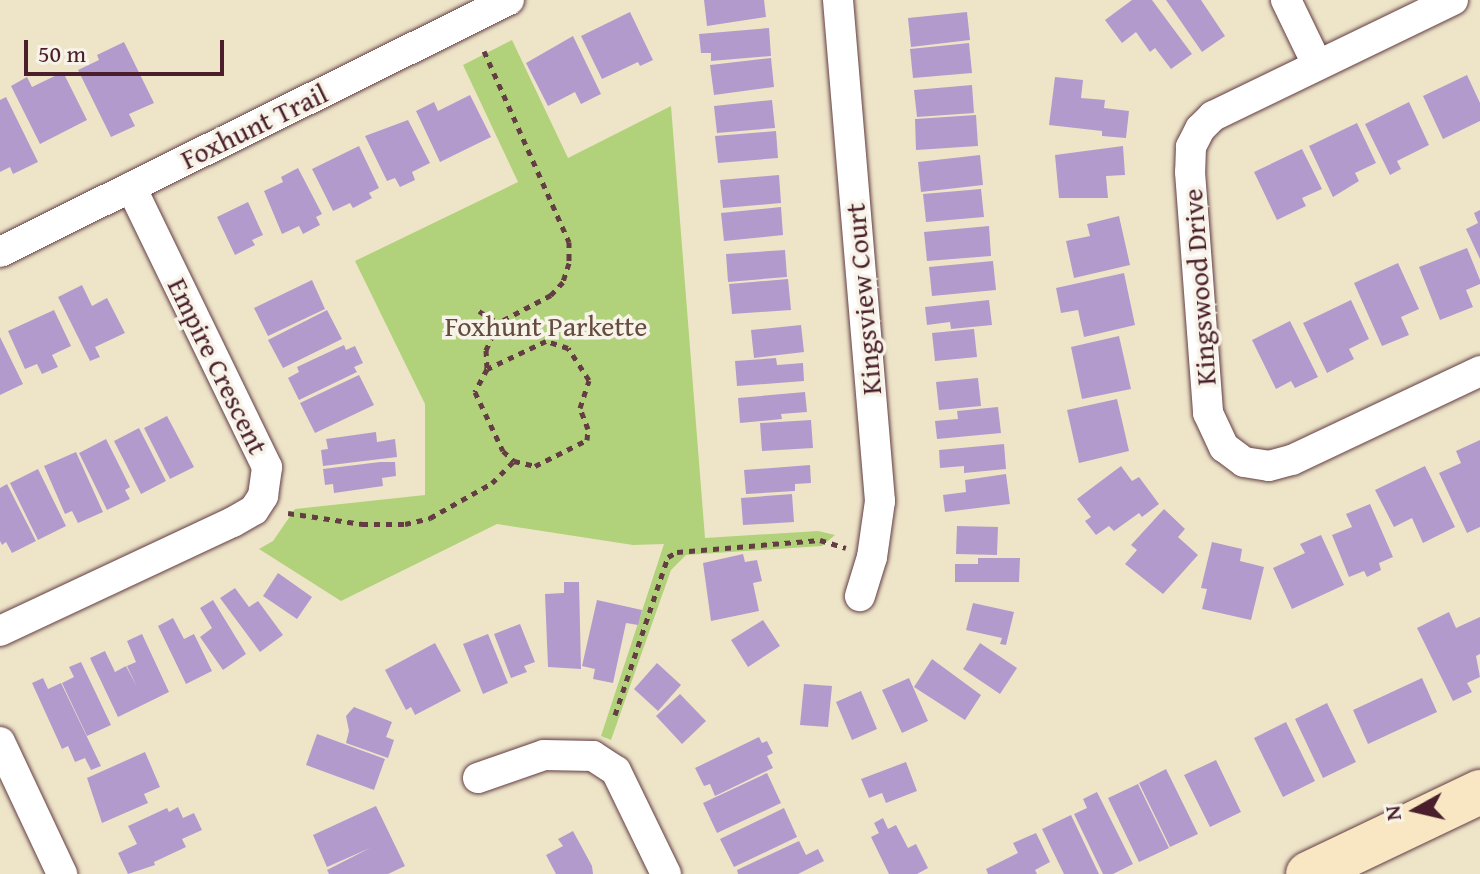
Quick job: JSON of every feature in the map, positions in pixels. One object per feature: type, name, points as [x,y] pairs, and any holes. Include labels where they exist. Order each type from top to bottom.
[{"type":"main road","points":[[1308,874],[1480,792]]},
{"type":"street","name":"Foxhunt Trail","points":[[0,252],[509,0]]},
{"type":"street","name":"Kingsview Court","points":[[838,0],[880,501],[872,557],[860,596]]},
{"type":"street","points":[[1286,0],[1317,64]]},
{"type":"street","name":"Kingswood Drive","points":[[1453,0],[1213,116],[1200,129],[1191,147],[1190,172],[1208,413],[1224,447],[1244,462],[1269,466],[1292,460],[1480,371]]},
{"type":"street","name":"Empire Crescent","points":[[0,631],[233,522],[254,510],[263,496],[267,467],[131,187]]},
{"type":"street","points":[[0,742],[62,874]]},
{"type":"street","points":[[478,778],[544,755],[593,756],[616,771],[666,874]]},
{"type":"path","points":[[484,51],[569,242],[569,263],[563,282],[551,295],[498,323],[486,350],[487,369],[475,392],[503,451],[514,461],[535,466],[587,440],[588,429],[580,408],[589,380],[568,348],[546,341],[487,369]]},
{"type":"path","points":[[479,311],[498,323]]},
{"type":"path","points":[[288,513],[319,521],[362,524],[417,521],[448,509],[492,483],[514,461]]},
{"type":"path","points":[[615,715],[668,557],[677,552],[820,540],[872,557]]},
{"type":"green space","name":"Foxhunt Parkette","points":[[512,40],[568,158],[671,106],[705,538],[818,531],[835,535],[822,546],[686,555],[671,570],[611,740],[601,736],[664,544],[633,545],[497,524],[341,601],[259,549],[273,541],[295,509],[425,495],[425,404],[355,261],[518,182],[463,65]]},
{"type":"building","points":[[704,0],[764,0],[766,17],[707,26]]},
{"type":"building","points":[[1132,0],[1152,0],[1192,54],[1171,69],[1155,48],[1150,52],[1136,32],[1122,43],[1105,20]]},
{"type":"building","points":[[1166,0],[1201,0],[1225,36],[1202,52]]},
{"type":"building","points":[[630,12],[653,60],[640,66],[638,62],[602,79],[581,36]]},
{"type":"building","points":[[967,12],[970,40],[911,47],[908,18]]},
{"type":"building","points":[[769,28],[771,56],[711,61],[711,53],[701,53],[699,34]]},
{"type":"building","points":[[573,36],[601,94],[581,104],[575,92],[548,106],[526,63]]},
{"type":"building","points":[[124,42],[154,103],[129,114],[135,126],[111,137],[78,70],[99,60],[97,55]]},
{"type":"building","points":[[969,43],[972,73],[913,78],[910,49]]},
{"type":"building","points":[[771,58],[774,87],[714,95],[710,65]]},
{"type":"building","points":[[63,72],[87,120],[40,144],[11,86],[27,77],[32,87]]},
{"type":"building","points":[[1467,75],[1480,103],[1480,121],[1443,139],[1423,96]]},
{"type":"building","points":[[1055,77],[1083,80],[1081,98],[1105,100],[1104,108],[1129,111],[1126,138],[1102,136],[1102,131],[1049,125]]},
{"type":"building","points":[[972,85],[974,113],[917,117],[914,90]]},
{"type":"building","points":[[470,95],[491,137],[440,162],[416,111],[434,102],[438,111]]},
{"type":"building","points":[[6,97],[38,162],[13,174],[10,167],[0,172],[0,100]]},
{"type":"building","points":[[772,100],[775,128],[717,133],[714,106]]},
{"type":"building","points":[[1409,102],[1429,145],[1397,161],[1401,169],[1390,175],[1365,124]]},
{"type":"building","points":[[976,115],[978,146],[916,150],[915,119]]},
{"type":"building","points":[[408,120],[430,163],[412,172],[415,180],[400,187],[395,178],[387,181],[365,136]]},
{"type":"building","points":[[1357,123],[1376,163],[1355,173],[1359,181],[1333,197],[1309,146]]},
{"type":"building","points":[[776,131],[778,158],[718,163],[715,136]]},
{"type":"building","points":[[359,146],[379,188],[369,193],[372,198],[353,208],[350,203],[333,211],[312,169]]},
{"type":"building","points":[[1123,146],[1125,175],[1106,176],[1108,198],[1059,198],[1055,155]]},
{"type":"building","points":[[1302,149],[1322,189],[1302,198],[1306,206],[1277,220],[1254,172]]},
{"type":"building","points":[[980,155],[983,185],[921,192],[918,162]]},
{"type":"building","points":[[298,168],[322,214],[316,217],[320,225],[303,234],[299,226],[282,234],[264,191],[283,182],[281,177]]},
{"type":"building","points":[[779,175],[781,203],[723,208],[720,180]]},
{"type":"building","points":[[981,189],[984,217],[926,222],[923,194]]},
{"type":"building","points":[[248,202],[263,235],[252,240],[255,245],[235,255],[217,217]]},
{"type":"building","points":[[781,207],[783,235],[724,241],[721,213]]},
{"type":"building","points":[[1480,210],[1480,259],[1466,229],[1478,223],[1474,213]]},
{"type":"building","points":[[1119,216],[1130,265],[1074,278],[1066,241],[1090,236],[1087,224]]},
{"type":"building","points":[[989,226],[991,256],[927,261],[924,232]]},
{"type":"building","points":[[1467,248],[1480,280],[1480,284],[1466,290],[1473,307],[1440,320],[1419,267]]},
{"type":"building","points":[[785,250],[787,277],[728,282],[726,254]]},
{"type":"building","points":[[993,261],[996,290],[932,296],[929,267]]},
{"type":"building","points":[[1398,263],[1419,309],[1401,317],[1409,335],[1382,346],[1354,283]]},
{"type":"building","points":[[1124,273],[1135,325],[1084,337],[1078,310],[1061,313],[1056,288]]},
{"type":"building","points":[[788,279],[791,310],[732,314],[729,284]]},
{"type":"building","points":[[312,280],[325,309],[268,336],[254,308]]},
{"type":"building","points":[[82,285],[92,306],[107,298],[125,333],[95,347],[100,357],[90,361],[58,297]]},
{"type":"building","points":[[989,300],[992,325],[951,329],[950,322],[927,325],[925,307]]},
{"type":"building","points":[[1351,300],[1369,339],[1349,349],[1354,359],[1327,373],[1303,323]]},
{"type":"building","points":[[54,310],[71,346],[52,355],[58,367],[42,374],[37,364],[25,369],[8,331]]},
{"type":"building","points":[[327,310],[342,339],[283,368],[268,340]]},
{"type":"building","points":[[1290,321],[1318,377],[1295,388],[1291,381],[1276,389],[1252,340]]},
{"type":"building","points":[[801,325],[804,352],[754,358],[751,330]]},
{"type":"building","points":[[974,329],[977,357],[935,361],[932,333]]},
{"type":"building","points":[[1119,336],[1131,389],[1082,399],[1071,347]]},
{"type":"building","points":[[0,337],[23,384],[0,395]]},
{"type":"building","points":[[344,345],[346,350],[355,346],[363,363],[354,367],[357,372],[299,400],[288,378],[299,372],[297,367]]},
{"type":"building","points":[[776,358],[777,365],[803,363],[804,381],[737,386],[735,361]]},
{"type":"building","points":[[359,375],[374,405],[315,433],[300,403]]},
{"type":"building","points":[[978,378],[981,406],[939,410],[936,382]]},
{"type":"building","points":[[805,392],[807,412],[781,414],[782,419],[740,423],[738,398]]},
{"type":"building","points":[[1117,399],[1129,451],[1079,463],[1067,410]]},
{"type":"building","points":[[998,407],[1001,433],[937,439],[935,421],[958,419],[957,411]]},
{"type":"building","points":[[167,416],[194,467],[170,479],[144,428]]},
{"type":"building","points":[[811,420],[813,448],[762,451],[760,423]]},
{"type":"building","points":[[139,428],[166,481],[141,494],[114,441]]},
{"type":"building","points":[[376,432],[377,442],[395,439],[397,457],[323,466],[321,450],[328,449],[326,439]]},
{"type":"building","points":[[106,439],[130,487],[125,490],[130,499],[107,510],[79,453]]},
{"type":"building","points":[[1480,440],[1480,527],[1467,533],[1439,473],[1461,463],[1456,451]]},
{"type":"building","points":[[1004,444],[1006,469],[964,473],[964,466],[940,468],[939,450]]},
{"type":"building","points":[[76,452],[103,512],[78,523],[72,511],[65,514],[44,466]]},
{"type":"building","points":[[395,462],[396,476],[382,478],[383,486],[334,493],[333,484],[325,485],[323,469]]},
{"type":"building","points":[[810,465],[811,483],[795,484],[795,491],[746,494],[744,470]]},
{"type":"building","points":[[1121,466],[1132,481],[1139,477],[1159,504],[1142,517],[1139,513],[1114,531],[1109,526],[1096,535],[1085,521],[1091,517],[1077,499]]},
{"type":"building","points":[[1425,466],[1455,527],[1423,543],[1412,518],[1394,527],[1375,490]]},
{"type":"building","points":[[38,469],[66,526],[38,540],[10,483]]},
{"type":"building","points":[[1006,474],[1010,504],[945,512],[943,495],[966,492],[965,480]]},
{"type":"building","points":[[7,484],[36,541],[12,553],[6,542],[2,545],[0,541],[0,488]]},
{"type":"building","points":[[792,494],[794,522],[743,525],[741,498]]},
{"type":"building","points":[[1370,504],[1393,557],[1379,563],[1381,570],[1367,577],[1364,571],[1349,577],[1332,535],[1352,527],[1346,514]]},
{"type":"building","points":[[1164,509],[1185,529],[1178,537],[1198,555],[1163,594],[1125,564],[1137,550],[1131,545]]},
{"type":"building","points":[[957,526],[998,527],[997,555],[956,554]]},
{"type":"building","points":[[1321,535],[1344,585],[1292,609],[1273,568],[1305,553],[1300,544]]},
{"type":"building","points":[[1212,542],[1242,549],[1240,561],[1264,567],[1251,620],[1202,609],[1207,589],[1201,588]]},
{"type":"building","points":[[743,554],[745,562],[757,560],[762,581],[753,583],[759,611],[711,621],[703,563]]},
{"type":"building","points":[[978,558],[1020,558],[1019,582],[955,582],[955,564],[978,564]]},
{"type":"building","points":[[278,573],[312,597],[297,619],[263,596]]},
{"type":"building","points":[[564,582],[579,582],[581,669],[548,667],[545,594],[564,593]]},
{"type":"building","points":[[235,588],[249,607],[258,601],[283,635],[260,652],[220,598]]},
{"type":"building","points":[[213,600],[246,654],[223,670],[200,637],[212,628],[200,608]]},
{"type":"building","points":[[597,600],[642,610],[638,625],[626,623],[613,683],[593,679],[595,669],[582,666]]},
{"type":"building","points":[[973,603],[1014,612],[1006,645],[1000,644],[1002,638],[966,630]]},
{"type":"building","points":[[1449,612],[1456,628],[1480,617],[1480,654],[1476,656],[1480,677],[1467,683],[1472,692],[1453,701],[1417,628]]},
{"type":"building","points":[[173,618],[184,639],[194,634],[212,671],[186,684],[158,626]]},
{"type":"building","points":[[763,620],[780,646],[748,667],[731,640]]},
{"type":"building","points":[[520,624],[535,662],[524,666],[527,672],[511,678],[494,634]]},
{"type":"building","points":[[142,634],[169,692],[118,717],[90,658],[105,651],[115,672],[126,666],[137,687],[127,666],[136,662],[127,641]]},
{"type":"building","points":[[488,634],[508,683],[483,694],[463,644]]},
{"type":"building","points":[[435,643],[461,691],[415,715],[411,707],[406,710],[385,670]]},
{"type":"building","points":[[980,643],[1017,668],[1000,694],[963,669]]},
{"type":"building","points":[[932,659],[981,695],[965,720],[914,687]]},
{"type":"building","points":[[81,662],[111,725],[87,736],[62,683],[74,677],[69,667]]},
{"type":"building","points":[[657,663],[681,685],[658,711],[634,689]]},
{"type":"building","points":[[43,678],[48,689],[61,683],[101,766],[91,770],[85,758],[75,762],[68,746],[62,749],[32,683]]},
{"type":"building","points":[[909,678],[928,721],[902,733],[882,690]]},
{"type":"building","points":[[1422,678],[1437,712],[1368,744],[1353,710]]},
{"type":"building","points":[[804,684],[832,686],[828,727],[800,725]]},
{"type":"building","points":[[861,691],[877,729],[852,740],[836,702]]},
{"type":"building","points":[[680,694],[706,721],[682,744],[656,716]]},
{"type":"building","points":[[1327,703],[1356,762],[1323,778],[1295,719]]},
{"type":"building","points":[[354,707],[392,722],[386,737],[394,740],[388,758],[346,743],[349,731],[346,716]]},
{"type":"building","points":[[1286,722],[1315,781],[1283,797],[1254,738]]},
{"type":"building","points":[[317,734],[385,759],[374,790],[306,765]]},
{"type":"building","points":[[759,737],[762,743],[767,741],[773,753],[767,756],[773,768],[715,796],[710,784],[704,786],[695,768]]},
{"type":"building","points":[[145,752],[160,787],[144,794],[148,803],[102,823],[87,778]]},
{"type":"building","points":[[1216,760],[1241,812],[1210,827],[1184,775]]},
{"type":"building","points":[[906,762],[917,791],[886,803],[882,793],[869,798],[861,779]]},
{"type":"building","points":[[1166,769],[1198,834],[1170,847],[1139,783]]},
{"type":"building","points":[[767,773],[781,803],[717,833],[703,803]]},
{"type":"building","points":[[1138,784],[1169,848],[1139,862],[1108,798]]},
{"type":"building","points":[[1097,792],[1133,864],[1113,874],[1103,874],[1074,814],[1087,808],[1083,799]]},
{"type":"building","points":[[376,806],[405,866],[388,874],[329,874],[327,870],[370,848],[327,867],[313,835]]},
{"type":"building","points":[[178,807],[183,818],[194,813],[202,830],[182,839],[186,847],[154,862],[155,865],[128,874],[118,853],[137,844],[128,826],[167,808],[169,812]]},
{"type":"building","points":[[784,808],[797,837],[734,867],[720,839]]},
{"type":"building","points":[[1071,815],[1099,874],[1064,874],[1042,829]]},
{"type":"building","points":[[883,818],[888,829],[896,825],[908,848],[916,844],[928,868],[917,874],[889,874],[871,837],[879,833],[874,823]]},
{"type":"building","points":[[573,831],[592,866],[593,874],[556,874],[546,855],[563,846],[558,839]]},
{"type":"building","points":[[1036,833],[1050,862],[1035,870],[1037,874],[988,874],[986,869],[1018,853],[1013,843]]},
{"type":"building","points":[[799,841],[806,855],[818,849],[824,861],[798,874],[738,874],[737,870]]}]
